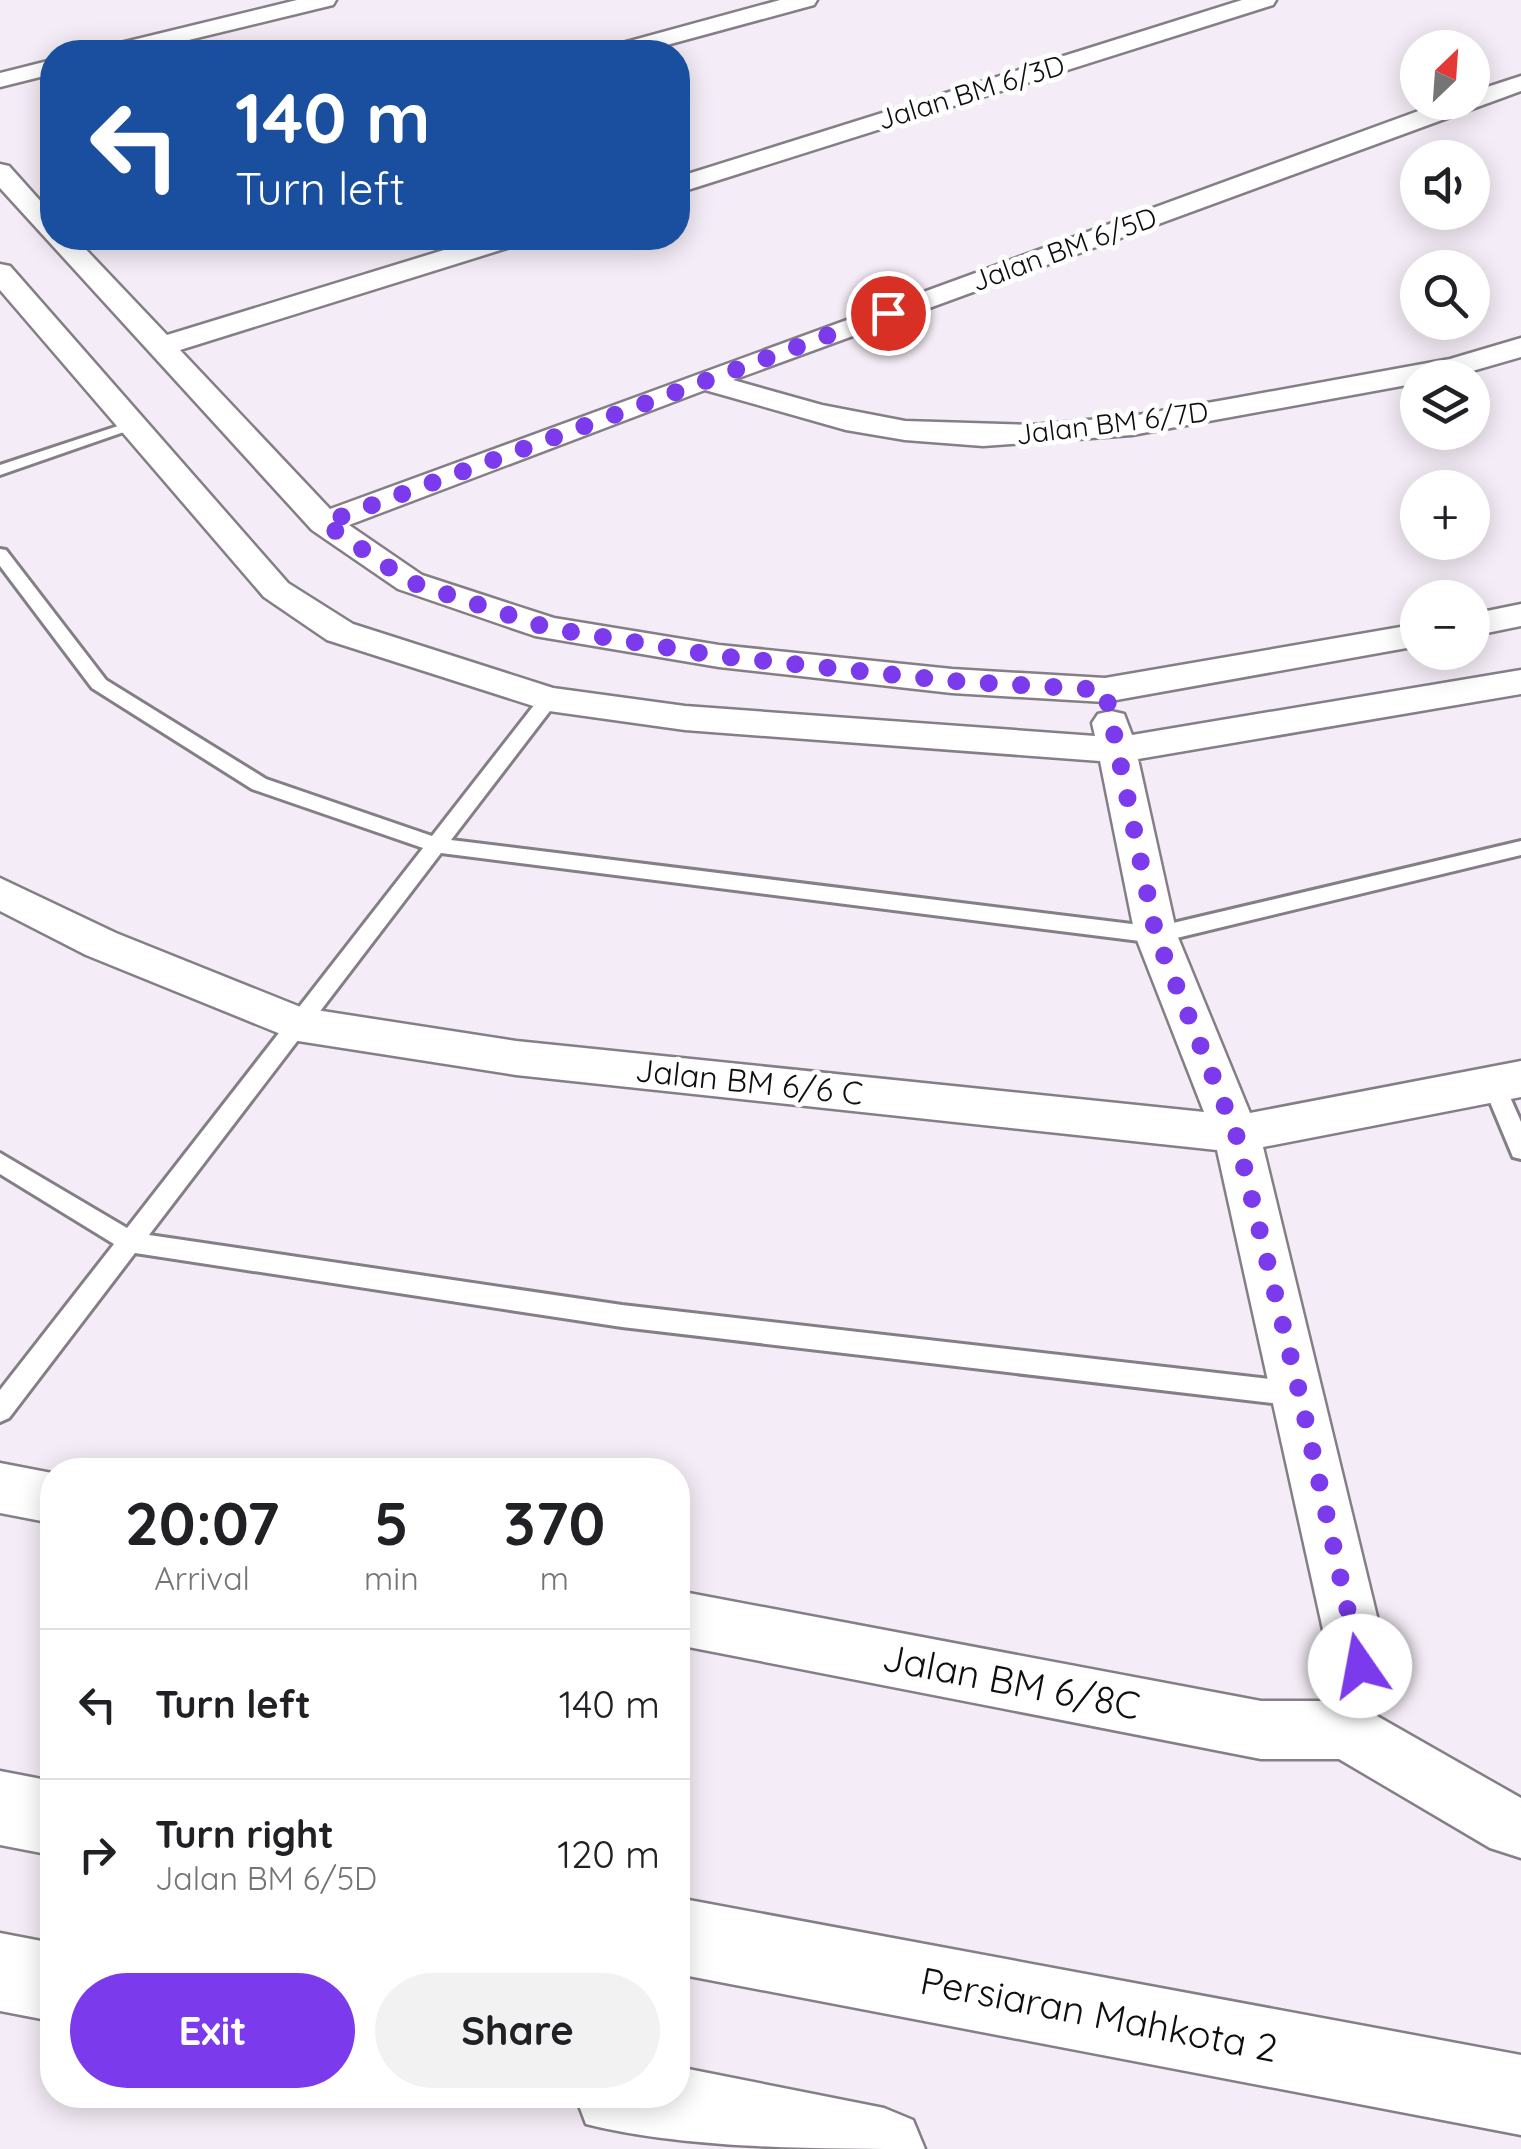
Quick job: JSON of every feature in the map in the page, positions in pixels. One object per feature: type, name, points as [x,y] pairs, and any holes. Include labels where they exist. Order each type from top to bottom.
[{"type":"main road","points":[[0,1808],[40,1816]]},
{"type":"main road","name":"Persiaran Mahkota 2","points":[[690,1938],[1521,2095]]},
{"type":"main road","points":[[0,1972],[40,1980]]},
{"type":"main road","points":[[680,2108],[884,2149]]},
{"type":"street","points":[[161,40],[325,0]]},
{"type":"street","points":[[660,40],[806,0]]},
{"type":"street","name":"Jalan BM 6/3D","points":[[690,181],[1266,0]]},
{"type":"street","points":[[0,80],[40,70]]},
{"type":"street","name":"Jalan BM 6/5D","points":[[1490,95],[1521,83]]},
{"type":"street","name":"Jalan BM 6/5D","points":[[324,523],[704,380],[1420,120]]},
{"type":"street","points":[[0,172],[40,212]]},
{"type":"street","points":[[0,222],[40,222]]},
{"type":"street","points":[[75,250],[324,523],[410,582],[548,628],[738,658],[952,681],[1105,690],[1400,637]]},
{"type":"street","points":[[160,347],[471,250]]},
{"type":"street","points":[[0,272],[276,590],[340,632],[548,699],[686,718],[1116,750],[1521,682]]},
{"type":"street","name":"Jalan BM 6/7D","points":[[704,380],[852,422],[934,434],[1017,436],[1116,427],[1223,410],[1440,368],[1521,348]]},
{"type":"street","points":[[1490,622],[1521,616]]},
{"type":"street","points":[[1105,690],[1156,935],[1236,1134],[1300,1395],[1360,1666],[1345,1730],[1511,1827],[1521,1828]]},
{"type":"street","name":"Jalan BM 6/6 C","points":[[0,892],[101,944],[298,1024],[516,1058],[1236,1134],[1508,1082]]},
{"type":"street","points":[[0,1488],[40,1496]]},
{"type":"street","name":"Jalan BM 6/8C","points":[[690,1620],[1262,1730],[1345,1730]]},
{"type":"lane","points":[[0,470],[136,425]]},
{"type":"lane","points":[[0,554],[99,684],[259,784],[436,844],[1156,935],[1521,848]]},
{"type":"lane","points":[[0,1410],[548,699]]},
{"type":"lane","points":[[1508,1082],[1521,1150]]},
{"type":"lane","points":[[0,1162],[130,1242],[622,1316],[1300,1395]]},
{"type":"route","points":[[888,313],[324,523],[410,582],[548,628],[719,656],[952,681],[1105,690],[1156,935],[1236,1134],[1300,1395],[1360,1666]]}]
